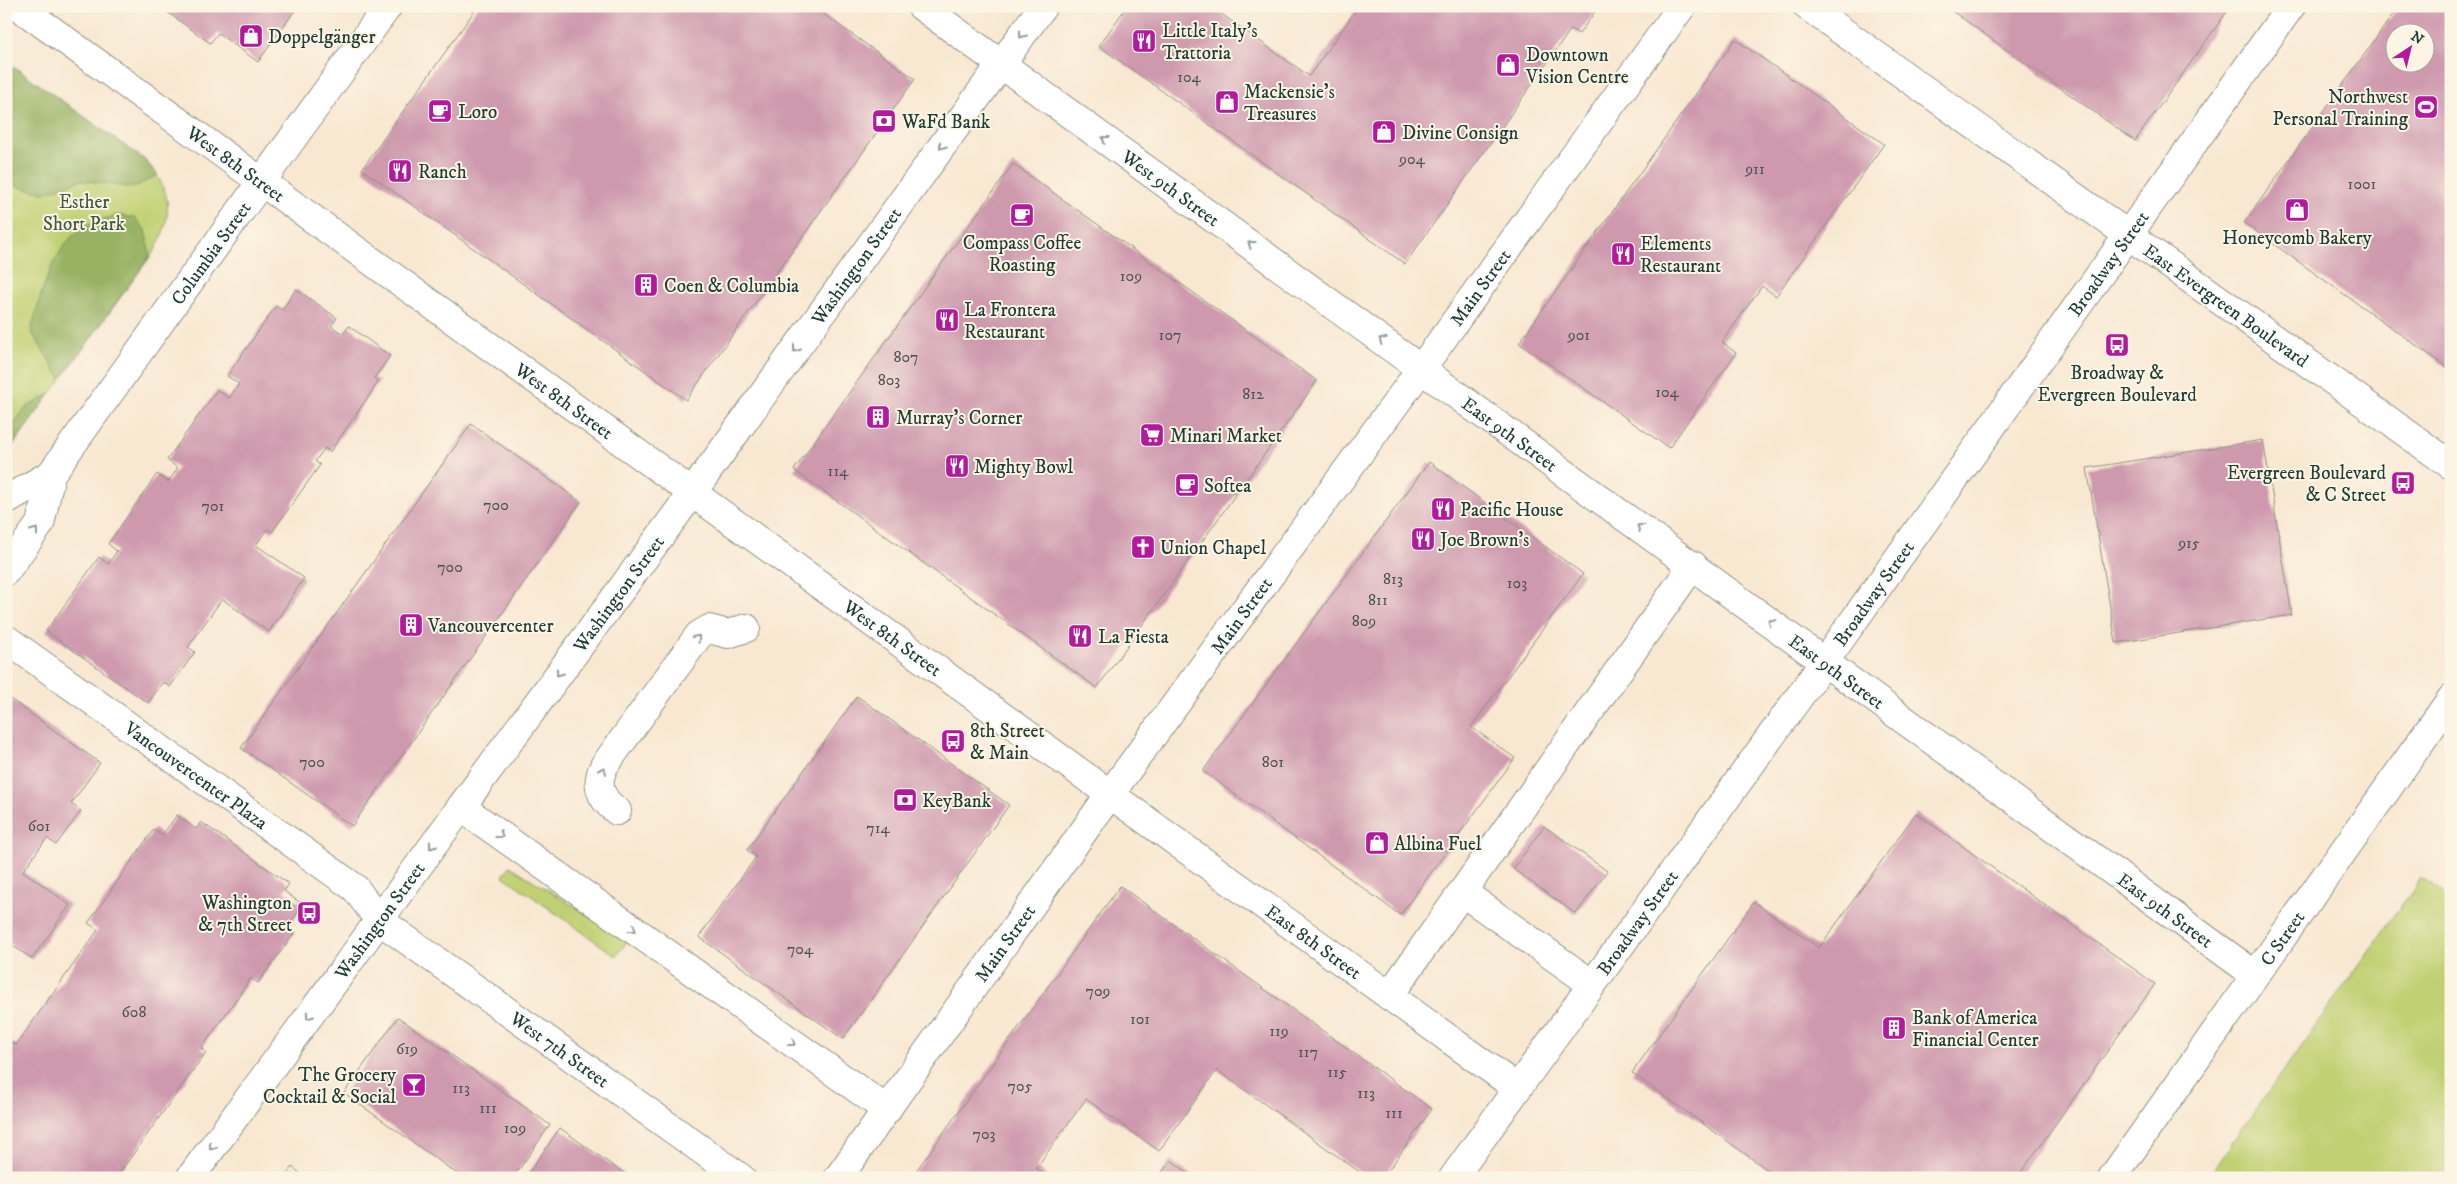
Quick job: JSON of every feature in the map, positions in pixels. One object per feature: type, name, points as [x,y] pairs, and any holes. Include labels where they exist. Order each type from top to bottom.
[{"type":"street","name":"West 8th Street","points":[[18,6],[1110,794]]},
{"type":"street","name":"Columbia Street","points":[[6,571],[40,524],[51,474],[388,6]]},
{"type":"street","name":"West 9th Street","points":[[921,6],[1421,368]]},
{"type":"street","name":"Washington Street","points":[[190,1178],[692,493],[1043,6]]},
{"type":"street","name":"Main Street","points":[[838,1178],[1110,794],[1682,6]]},
{"type":"street","name":"East Evergreen Boulevard","points":[[1807,6],[2451,464]]},
{"type":"street","name":"Broadway Street","points":[[1453,1178],[1825,661],[2291,6]]},
{"type":"street","name":"East 9th Street","points":[[1421,368],[2254,974]]},
{"type":"street","name":"Columbia Street","points":[[6,500],[51,474]]},
{"type":"street","points":[[1388,996],[1693,565]]},
{"type":"street","points":[[617,811],[604,800],[600,792],[598,782],[604,766],[699,635],[709,629],[728,634],[746,628]]},
{"type":"street","name":"Vancouvercenter Plaza","points":[[6,639],[355,888],[379,920]]},
{"type":"street","name":"C Street","points":[[2112,1178],[2254,974],[2451,699]]},
{"type":"street","name":"East 8th Street","points":[[1110,794],[1517,1088]]},
{"type":"street","points":[[461,807],[886,1110]]},
{"type":"street","points":[[1462,892],[1592,984]]},
{"type":"street","name":"West 7th Street","points":[[379,920],[741,1178]]},
{"type":"green space","name":"Esther Short Park","points":[[6,61],[145,160],[161,182],[167,203],[167,214],[161,237],[155,250],[6,455]]},
{"type":"green space","points":[[6,61],[145,160],[158,175],[133,188],[81,180],[44,193],[16,186],[6,178]]},
{"type":"green space","points":[[117,215],[135,218],[145,230],[150,256],[61,379],[31,331],[43,288],[55,260],[72,237],[87,225]]},
{"type":"green space","points":[[50,394],[6,455],[6,424],[14,423],[27,407]]},
{"type":"green space","points":[[510,866],[628,940],[616,956],[503,876]]},
{"type":"green space","points":[[2421,878],[2451,899],[2451,1178],[2207,1178]]},
{"type":"building","points":[[159,6],[298,6],[258,62],[218,33],[210,43]]},
{"type":"building","name":"Coen & Columbia","points":[[478,6],[812,6],[915,79],[686,400],[362,169]]},
{"type":"building","points":[[1127,6],[1210,6],[1309,76],[1359,6],[1599,6],[1579,34],[1571,29],[1405,264],[1099,46]]},
{"type":"building","points":[[1945,6],[2231,6],[2135,141]]},
{"type":"building","points":[[2399,6],[2451,6],[2451,370],[2244,223],[2384,27],[2384,72],[2434,72],[2434,22],[2388,22]]},
{"type":"building","points":[[1735,39],[1884,144],[1776,296],[1762,286],[1722,342],[1736,353],[1669,448],[1519,343]]},
{"type":"building","points":[[1013,164],[1317,381],[1097,688],[794,470]]},
{"type":"building","points":[[296,289],[337,318],[331,326],[343,334],[349,326],[390,356],[374,378],[379,381],[330,452],[325,448],[315,461],[320,465],[272,532],[267,529],[256,545],[304,578],[269,632],[222,599],[188,647],[195,652],[170,687],[163,682],[148,703],[46,631],[99,557],[108,564],[117,551],[108,544],[157,474],[168,482],[178,468],[167,460],[217,390],[229,398],[239,384],[227,376],[276,306],[282,310]]},
{"type":"building","name":"Vancouvercenter","points":[[471,424],[581,502],[352,826],[241,748]]},
{"type":"building","points":[[2263,440],[2292,615],[2116,643],[2087,468]]},
{"type":"building","points":[[1429,462],[1583,574],[1471,727],[1515,758],[1400,915],[1203,771]]},
{"type":"building","points":[[6,696],[100,763],[71,804],[81,811],[56,845],[47,838],[23,871],[70,905],[32,959],[6,941]]},
{"type":"building","points":[[857,696],[1009,805],[843,1039],[699,937],[756,857],[747,850]]},
{"type":"building","name":"Bank of America Financial Center","points":[[1916,813],[2155,984],[2017,1178],[1779,1178],[1632,1073],[1754,902],[1819,948]]},
{"type":"building","points":[[177,815],[196,829],[201,822],[289,884],[284,891],[303,905],[288,927],[295,932],[258,983],[251,978],[201,1049],[206,1052],[116,1178],[6,1178],[6,1039],[16,1045],[98,930],[88,923],[154,829],[162,835]]},
{"type":"building","points":[[1544,826],[1607,871],[1576,914],[1513,869]]},
{"type":"building","points":[[1120,886],[1432,1109],[1383,1178],[1368,1178],[1217,1070],[1159,1151],[1086,1099],[1036,1168],[1050,1178],[911,1178]]},
{"type":"building","points":[[398,1017],[550,1125],[513,1178],[463,1178],[344,1093]]},
{"type":"building","points":[[560,1128],[630,1178],[525,1178]]},
{"type":"building","points":[[1171,1160],[1195,1178],[1158,1178]]},
{"type":"building","points":[[292,1167],[306,1178],[284,1178]]},
{"type":"place","name":"Doppelgänger","points":[[251,36]]},
{"type":"place","name":"Little Italy's Trattoria","points":[[1144,41]]},
{"type":"place","name":"Downtown Vision Centre","points":[[1508,65]]},
{"type":"place","name":"Mackensie's Treasures","points":[[1227,102]]},
{"type":"place","name":"Northwest Personal Training","points":[[2426,107]]},
{"type":"place","name":"Loro","points":[[440,111]]},
{"type":"place","name":"WaFd Bank","points":[[884,121]]},
{"type":"place","name":"Divine Consign","points":[[1384,132]]},
{"type":"place","name":"Ranch","points":[[400,171]]},
{"type":"place","name":"Honeycomb Bakery","points":[[2297,210]]},
{"type":"place","name":"Compass Coffee Roasting","points":[[1022,215]]},
{"type":"place","name":"Elements Restaurant","points":[[1623,254]]},
{"type":"place","name":"Coen & Columbia","points":[[646,285]]},
{"type":"place","name":"La Frontera Restaurant","points":[[947,320]]},
{"type":"place","name":"Broadway & Evergreen Boulevard","points":[[2117,345]]},
{"type":"place","name":"Murray's Corner","points":[[878,417]]},
{"type":"place","name":"Minari Market","points":[[1152,435]]},
{"type":"place","name":"Mighty Bowl","points":[[957,466]]},
{"type":"place","name":"Evergreen Boulevard & C Street","points":[[2403,483]]},
{"type":"place","name":"Softea","points":[[1187,485]]},
{"type":"place","name":"Pacific House","points":[[1443,509]]},
{"type":"place","name":"Joe Brown's","points":[[1423,539]]},
{"type":"place","name":"Union Chapel","points":[[1143,547]]},
{"type":"place","name":"Vancouvercenter","points":[[411,625]]},
{"type":"place","name":"La Fiesta","points":[[1080,636]]},
{"type":"place","name":"8th Street & Main","points":[[953,741]]},
{"type":"place","name":"KeyBank","points":[[905,800]]},
{"type":"place","name":"Albina Fuel","points":[[1377,843]]},
{"type":"place","name":"Washington & 7th Street","points":[[309,913]]},
{"type":"place","name":"Bank of America Financial Center","points":[[1894,1028]]},
{"type":"place","name":"The Grocery Cocktail & Social","points":[[414,1085]]}]
